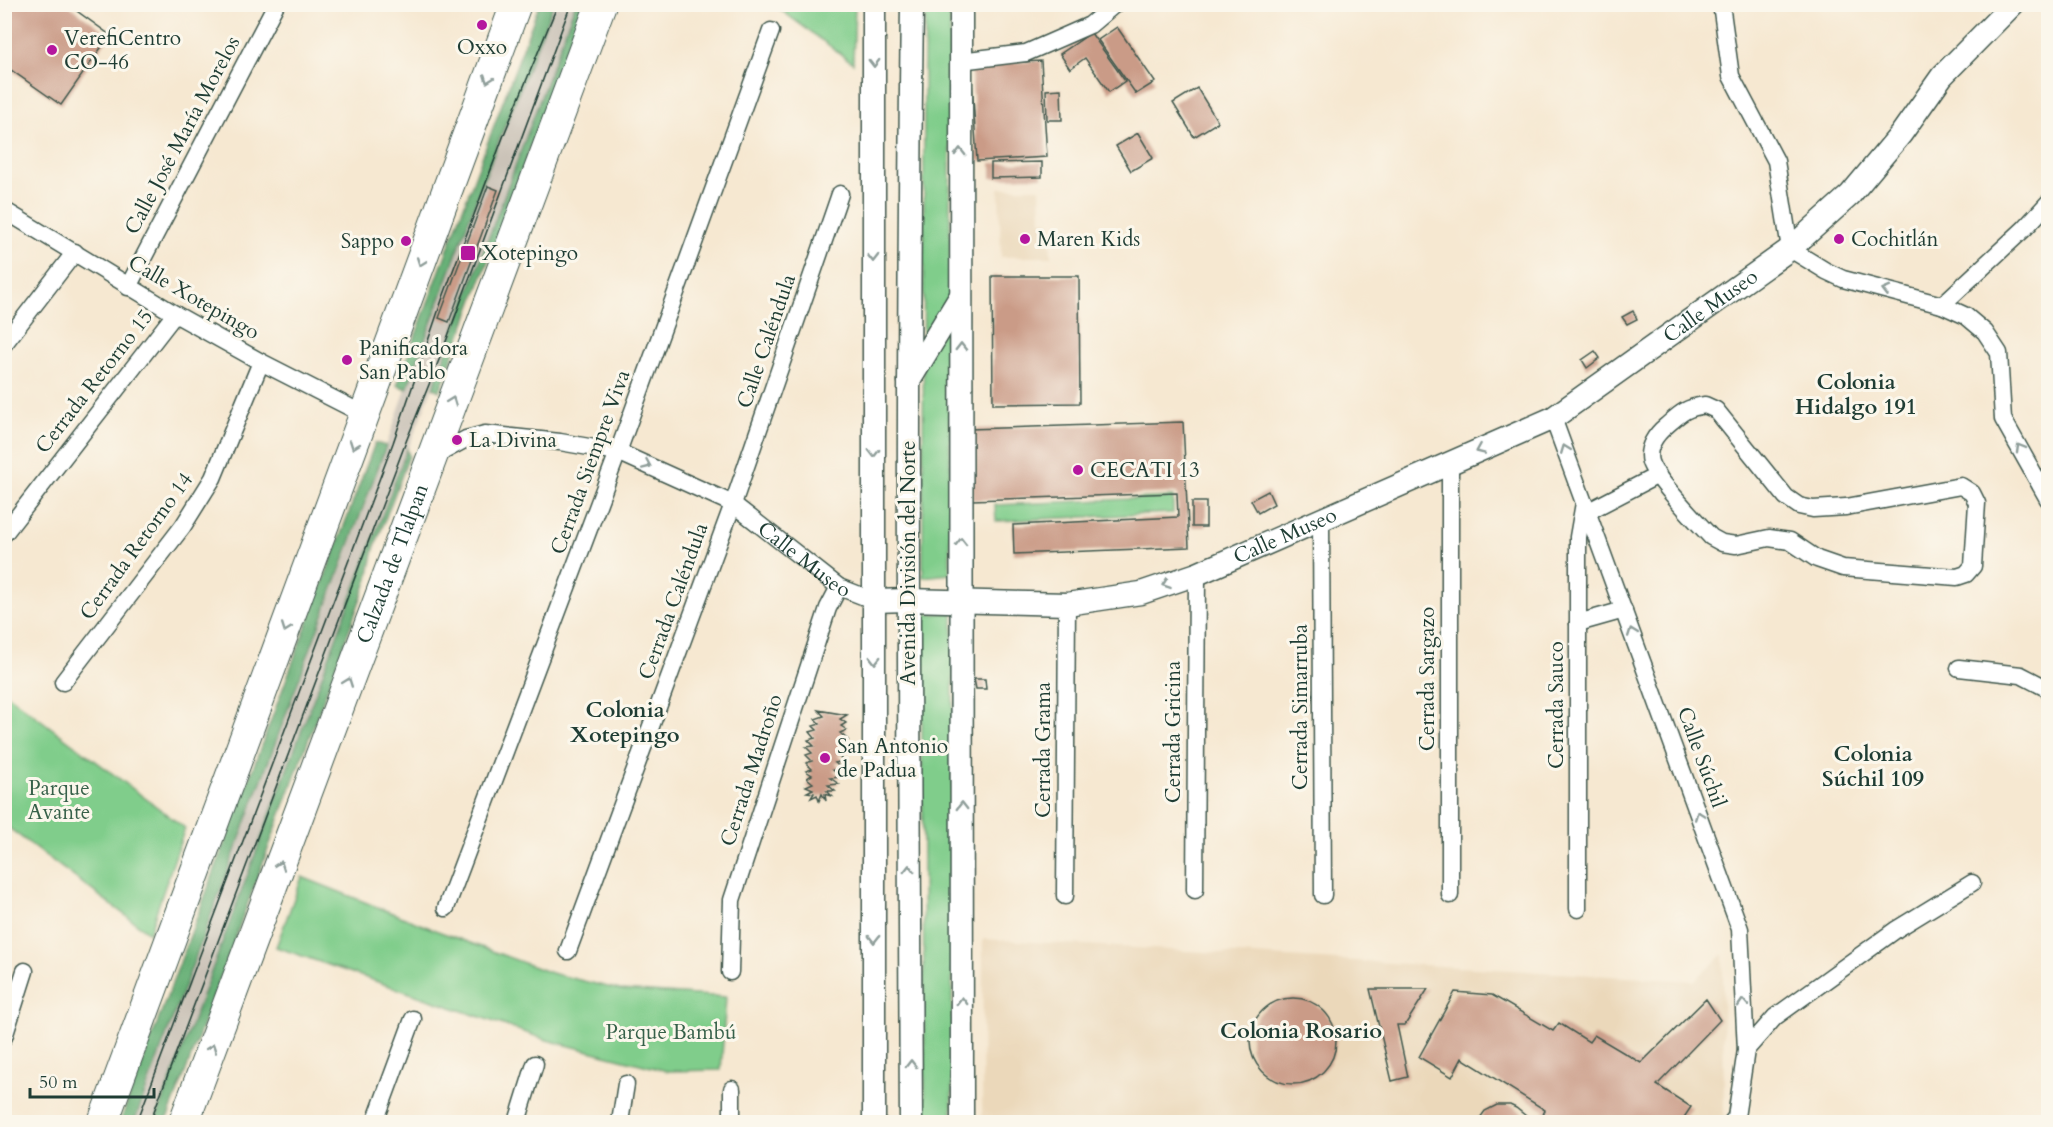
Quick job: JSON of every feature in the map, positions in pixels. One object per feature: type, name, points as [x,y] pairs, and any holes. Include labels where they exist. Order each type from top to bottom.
[{"type":"highway","name":"Calzada de Tlalpan","points":[[184,1122],[601,4]]},
{"type":"highway","points":[[103,1122],[365,415],[507,8]]},
{"type":"street","name":"Calle José María Morelos","points":[[128,287],[276,4]]},
{"type":"street","name":"Avenida División del Norte","points":[[874,4],[874,1122]]},
{"type":"street","name":"Avenida División del Norte","points":[[911,1122],[908,383],[912,4]]},
{"type":"street","points":[[961,4],[962,1122]]},
{"type":"street","points":[[960,61],[1026,53],[1090,25],[1115,4]]},
{"type":"street","points":[[1721,4],[1731,76],[1776,161],[1790,249],[1826,272],[1843,279],[1942,305],[1966,316],[1985,332],[1999,353],[2003,419],[2049,499]]},
{"type":"street","name":"Calle Museo","points":[[430,459],[466,439],[485,434],[560,442],[618,453],[733,504],[839,586],[875,601],[1066,604],[1141,593],[1197,574],[1554,418],[1790,249],[1850,195],[1901,134],[1942,76],[2013,4]]},
{"type":"street","name":"Cerrada Siempre Viva","points":[[446,908],[618,453],[771,31]]},
{"type":"street","name":"Calle Caléndula","points":[[733,504],[840,194]]},
{"type":"street","points":[[1942,305],[2049,203]]},
{"type":"street","name":"Calle Xotepingo","points":[[4,210],[175,314],[261,362],[365,415]]},
{"type":"street","points":[[4,344],[75,252]]},
{"type":"street","points":[[908,383],[960,296]]},
{"type":"street","name":"Cerrada Retorno 15","points":[[4,534],[175,314]]},
{"type":"street","name":"Cerrada Retorno 14","points":[[63,682],[183,526],[213,478],[261,362]]},
{"type":"street","points":[[1705,405],[1716,410],[1786,497],[1799,506],[1813,509],[1846,507],[1961,486],[1972,493],[1977,503],[1973,566],[1966,574],[1957,577],[1843,568],[1817,559],[1790,541],[1769,538],[1736,545],[1722,543],[1711,537],[1658,475],[1650,462],[1650,449],[1658,433],[1688,408],[1705,405]]},
{"type":"street","name":"Calle Súchil","points":[[1554,418],[1740,929],[1746,1050],[1736,1117],[1732,1122]]},
{"type":"street","name":"Cerrada Sargazo","points":[[1450,463],[1450,895]]},
{"type":"street","points":[[1587,506],[1658,475]]},
{"type":"street","name":"Cerrada Caléndula","points":[[568,951],[733,504]]},
{"type":"street","name":"Cerrada Sauco","points":[[1578,909],[1578,537],[1587,506]]},
{"type":"street","name":"Cerrada Simarruba","points":[[1321,519],[1323,895]]},
{"type":"street","name":"Cerrada Gricina","points":[[1195,890],[1197,574]]},
{"type":"street","name":"Cerrada Madroño","points":[[730,972],[732,900],[828,608],[839,586]]},
{"type":"street","name":"Cerrada Grama","points":[[1065,896],[1066,604]]},
{"type":"street","points":[[1578,623],[1624,609]]},
{"type":"street","points":[[1959,668],[2022,675],[2049,689]]},
{"type":"street","points":[[1746,1050],[1775,1017],[1897,929],[1972,883]]},
{"type":"street","points":[[4,1037],[25,971]]},
{"type":"street","points":[[375,1122],[412,1019]]},
{"type":"street","points":[[517,1122],[535,1064]]},
{"type":"street","points":[[620,1122],[626,1084]]},
{"type":"street","points":[[732,1089],[732,1122]]},
{"type":"shaded area","points":[[553,5],[575,5],[444,360],[388,498],[155,1122],[134,1122],[366,503],[483,181]]},
{"type":"shaded area","name":"Maren Kids","points":[[999,188],[1040,188],[1041,221],[1050,221],[1051,257],[1001,257]]},
{"type":"shaded area","points":[[983,939],[1694,981],[1723,954],[1724,1122],[982,1122]]},
{"type":"green space","points":[[950,4],[950,574],[923,577],[926,5]]},
{"type":"green space","points":[[539,5],[553,5],[483,181],[407,389],[397,385]]},
{"type":"green space","points":[[575,5],[583,5],[440,391],[433,388]]},
{"type":"green space","points":[[774,5],[855,5],[853,63]]},
{"type":"green space","points":[[375,443],[386,446],[134,1122],[120,1122]]},
{"type":"green space","points":[[407,449],[409,456],[374,549],[368,579],[184,1076],[166,1122],[155,1122]]},
{"type":"green space","points":[[1173,497],[1173,513],[996,521],[995,505]]},
{"type":"green space","points":[[953,612],[952,1122],[925,1122],[921,615]]},
{"type":"green space","name":"Parque Avante","points":[[5,693],[185,828],[149,933],[5,825]]},
{"type":"green space","name":"Parque Bambú","points":[[302,877],[551,973],[620,990],[726,997],[721,1070],[667,1071],[547,1040],[276,947]]},
{"type":"building","name":"VerefiCentro CO-46","points":[[4,4],[67,4],[110,35],[61,105],[4,65]]},
{"type":"building","points":[[1117,27],[1155,82],[1136,94],[1098,40]]},
{"type":"building","points":[[1091,33],[1125,81],[1109,92],[1085,58],[1070,69],[1060,54]]},
{"type":"building","points":[[1041,61],[1047,157],[977,161],[971,65]]},
{"type":"building","points":[[1197,88],[1218,122],[1194,137],[1173,103]]},
{"type":"building","points":[[1061,89],[1062,120],[1047,120],[1046,90]]},
{"type":"building","points":[[1138,133],[1153,158],[1131,171],[1116,146]]},
{"type":"building","points":[[1042,162],[1042,177],[991,178],[991,163]]},
{"type":"building","points":[[488,186],[498,190],[449,322],[439,318]]},
{"type":"building","points":[[992,276],[1079,276],[1080,403],[993,404]]},
{"type":"building","points":[[1633,311],[1637,319],[1627,324],[1622,317]]},
{"type":"building","points":[[1595,351],[1600,358],[1587,368],[1582,360]]},
{"type":"building","name":"CECATI 13","points":[[1183,422],[1189,547],[1014,554],[1013,525],[1178,517],[1177,493],[972,500],[970,429]]},
{"type":"building","points":[[1268,491],[1274,504],[1258,513],[1251,500]]},
{"type":"building","points":[[1192,502],[1206,502],[1206,527],[1192,527]]},
{"type":"building","points":[[974,679],[985,679],[986,689],[976,689]]},
{"type":"building","name":"San Antonio de Padua","points":[[818,710],[847,715],[840,719],[846,723],[841,726],[847,730],[840,733],[848,740],[840,741],[848,747],[839,749],[845,754],[837,755],[844,761],[835,763],[842,769],[833,770],[841,777],[830,778],[839,784],[828,785],[835,791],[827,791],[832,796],[825,794],[826,801],[822,794],[819,801],[817,795],[811,798],[814,793],[807,792],[813,789],[806,786],[813,783],[807,778],[812,775],[806,771],[812,769],[806,763],[812,761],[806,755],[812,753],[806,747],[814,746],[808,740],[815,738],[810,732],[817,730],[813,726],[820,724],[815,719],[824,716]]},
{"type":"building","points":[[1370,989],[1428,989],[1405,1025],[1397,1025],[1408,1077],[1392,1081]]},
{"type":"building","points":[[1455,992],[1492,995],[1553,1031],[1559,1023],[1589,1042],[1594,1035],[1641,1063],[1706,999],[1720,1020],[1657,1085],[1691,1107],[1681,1122],[1546,1122],[1541,1119],[1545,1110],[1462,1058],[1452,1077],[1419,1057]]},
{"type":"building","points":[[1293,998],[1310,1001],[1324,1010],[1333,1024],[1336,1041],[1333,1058],[1324,1072],[1310,1081],[1293,1084],[1276,1081],[1262,1072],[1253,1058],[1250,1041],[1253,1024],[1262,1010],[1276,1001]]},
{"type":"building","points":[[1497,1105],[1510,1105],[1516,1108],[1530,1122],[1477,1122],[1485,1111]]},
{"type":"tram line","points":[[137,1122],[393,443],[442,300],[505,132],[558,4]]},
{"type":"tram line","points":[[150,1122],[407,439],[441,355],[571,4]]},
{"type":"place","name":"Oxxo","points":[[482,25]]},
{"type":"place","name":"VerefiCentro CO-46","points":[[52,50]]},
{"type":"place","name":"Maren Kids","points":[[1025,239]]},
{"type":"place","name":"Cochitlán","points":[[1839,239]]},
{"type":"place","name":"Sappo","points":[[406,241]]},
{"type":"place","name":"Xotepingo","points":[[468,253]]},
{"type":"place","name":"Panificadora San Pablo","points":[[347,360]]},
{"type":"place","name":"La Divina","points":[[457,440]]},
{"type":"place","name":"CECATI 13","points":[[1078,470]]},
{"type":"place","name":"San Antonio de Padua","points":[[825,758]]},
{"type":"district","name":"Colonia Hidalgo 191","points":[[1856,394]]},
{"type":"district","name":"Colonia Xotepingo","points":[[625,722]]},
{"type":"district","name":"Colonia Súchil 109","points":[[1873,766]]},
{"type":"district","name":"Colonia Rosario","points":[[1301,1030]]}]
